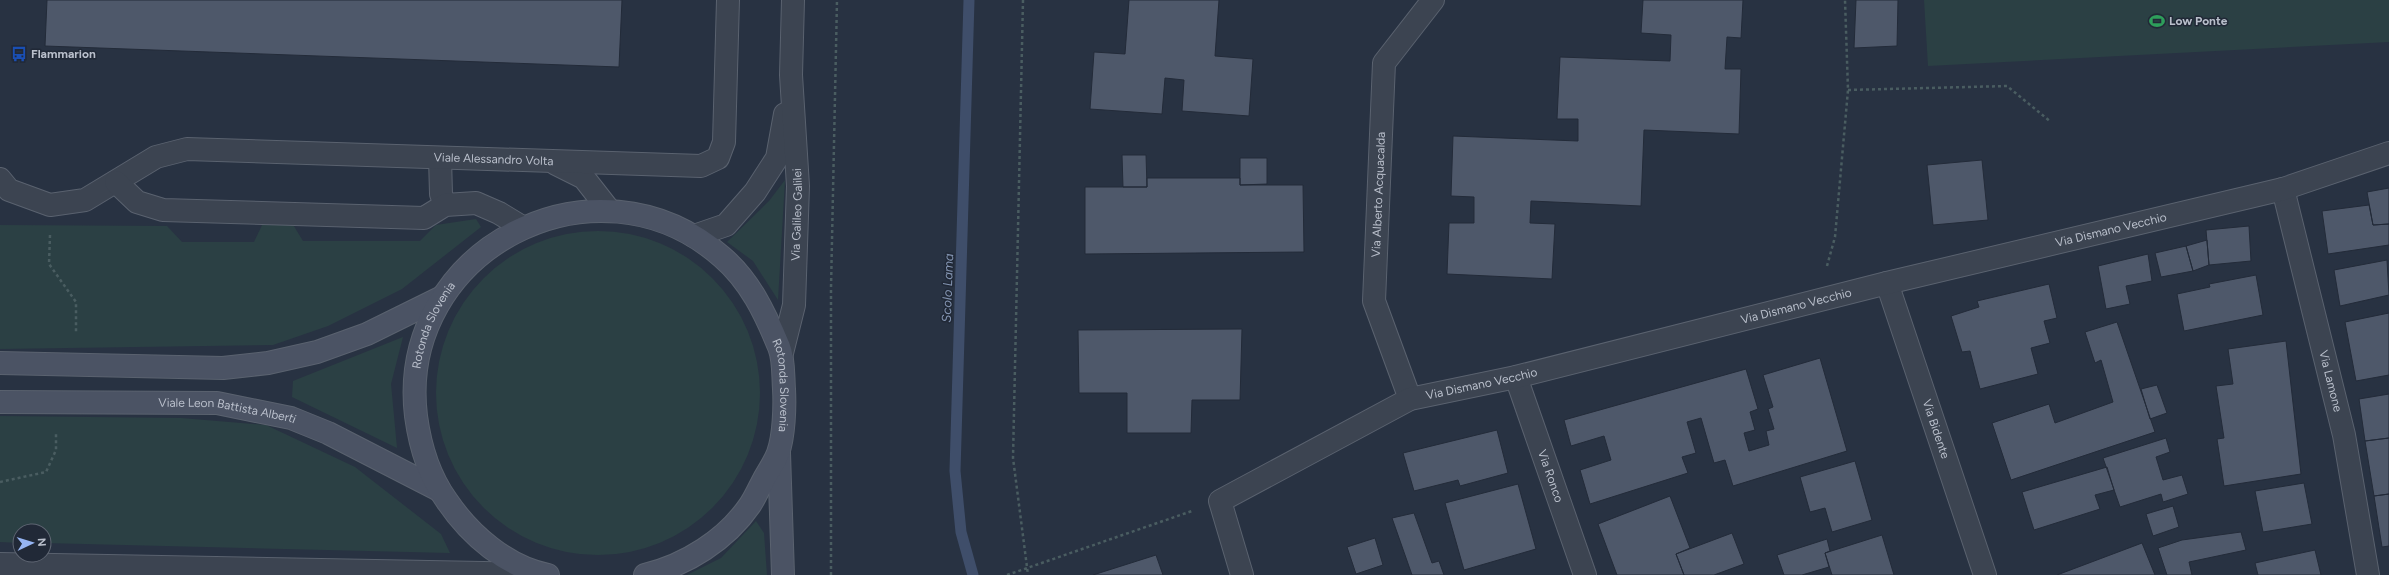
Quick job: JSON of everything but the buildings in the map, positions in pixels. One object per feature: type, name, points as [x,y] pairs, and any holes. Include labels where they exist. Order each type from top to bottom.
[{"type":"main road","name":"Rotonda Slovenia","points":[[545,574],[511,560],[483,541],[458,518],[439,490],[419,443],[413,393],[421,343],[442,297],[477,256],[522,227],[565,214],[610,210],[653,218],[694,236],[723,257],[747,284],[765,314],[782,353],[785,404],[779,452],[750,506],[714,543],[670,569],[645,575]]},
{"type":"main road","points":[[0,363],[223,368],[268,363],[317,352],[367,334],[442,297]]},
{"type":"main road","name":"Viale Leon Battista Alberti","points":[[0,402],[217,403],[291,418],[328,433],[439,490]]},
{"type":"main road","points":[[779,452],[783,575]]},
{"type":"street","name":"Viale Alessandro Volta","points":[[0,179],[9,190],[50,205],[85,200],[156,157],[187,149],[702,166],[718,158],[724,142],[728,0]]},
{"type":"street","points":[[694,236],[726,225],[755,192],[777,158],[792,75],[793,0]]},
{"type":"street","name":"Via Alberto Acquacalda","points":[[1410,399],[1374,301],[1384,63],[1433,0]]},
{"type":"street","name":"Via Galileo Galilei","points":[[782,353],[794,297],[798,186],[792,75]]},
{"type":"street","name":"Via Dismano Vecchio","points":[[1220,501],[1410,399],[1516,377],[1887,283],[2282,189],[2389,153]]},
{"type":"street","points":[[440,158],[441,194],[445,205]]},
{"type":"street","points":[[550,161],[584,178],[610,210]]},
{"type":"street","points":[[116,182],[137,202],[163,210],[424,218],[445,205],[476,203],[499,213],[522,227]]},
{"type":"street","name":"Via Lamone","points":[[2282,189],[2344,435],[2368,575]]},
{"type":"street","name":"Via Bidente","points":[[1887,283],[1985,575]]},
{"type":"street","name":"Via Ronco","points":[[1516,377],[1585,575]]},
{"type":"street","points":[[1220,501],[1242,575]]},
{"type":"street","points":[[0,564],[545,574]]},
{"type":"path","points":[[831,575],[831,288],[837,0]]},
{"type":"path","points":[[1023,0],[1013,458],[1022,517],[1028,575]]},
{"type":"path","points":[[1818,300],[1835,236],[1848,90],[1845,0]]},
{"type":"path","points":[[1848,90],[2007,86],[2051,122]]},
{"type":"path","points":[[50,233],[50,264],[76,302],[76,339]]},
{"type":"path","points":[[0,482],[46,472],[56,450],[56,430]]},
{"type":"path","points":[[1007,575],[1220,501]]},
{"type":"green space","name":"Low Ponte","points":[[1924,0],[2389,0],[2389,42],[1928,66]]},
{"type":"green space","points":[[785,180],[778,300],[753,261],[727,242],[769,201]]},
{"type":"green space","points":[[476,219],[481,227],[402,289],[328,326],[273,345],[0,349],[0,225],[167,226],[182,242],[254,242],[263,223],[292,223],[303,241],[420,241],[436,225]]},
{"type":"green space","points":[[598,231],[630,234],[660,243],[688,258],[701,268],[723,290],[733,303],[748,331],[757,361],[760,393],[757,425],[748,455],[733,483],[723,496],[701,518],[688,528],[660,543],[630,552],[598,555],[566,552],[536,543],[508,528],[495,518],[473,496],[463,483],[448,455],[439,425],[436,393],[439,361],[448,331],[463,303],[473,290],[495,268],[508,258],[536,243],[566,234]]},
{"type":"green space","points":[[403,337],[391,384],[397,448],[292,397],[293,381]]},
{"type":"green space","points":[[0,416],[181,418],[266,425],[355,467],[441,534],[450,553],[52,543],[52,523],[12,523],[12,543],[0,542]]},
{"type":"green space","points":[[756,521],[764,533],[767,575],[687,575],[721,558]]},
{"type":"waterway","name":"Scolo Lama","points":[[969,0],[955,471],[961,532],[973,575]]},
{"type":"place","name":"Low Ponte","points":[[2157,21]]},
{"type":"place","name":"Flammarion","points":[[19,54]]}]
